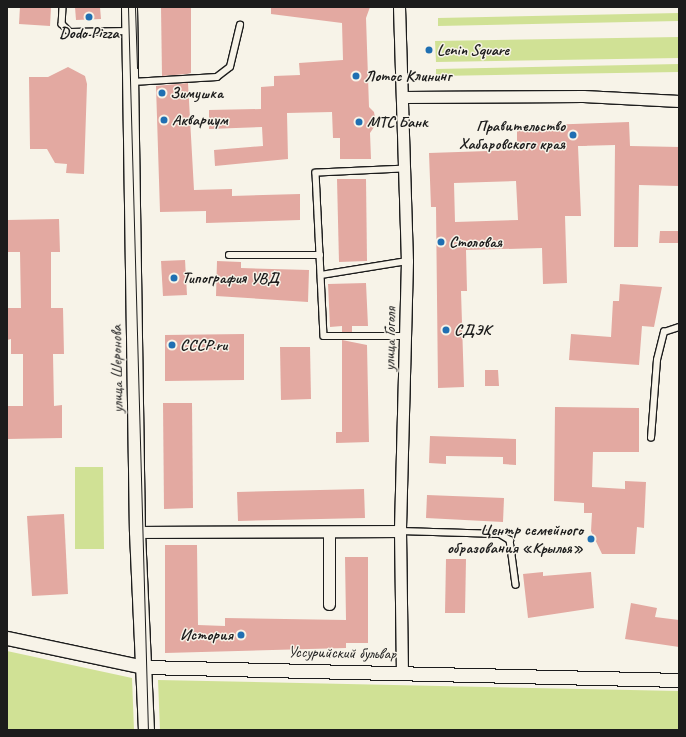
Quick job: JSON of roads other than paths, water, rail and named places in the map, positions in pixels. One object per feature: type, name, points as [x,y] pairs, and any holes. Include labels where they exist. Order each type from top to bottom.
[{"type":"main road","name":"улица Шеронова","points":[[129,7],[132,82],[137,532],[146,730]]},
{"type":"street","name":"улица Гоголя","points":[[399,7],[403,97],[406,261],[406,336],[400,531],[402,672]]},
{"type":"street","points":[[403,97],[583,96],[679,101]]},
{"type":"street","points":[[137,532],[400,531]]},
{"type":"street","points":[[329,532],[329,604]]},
{"type":"street","name":"Уссурийский бульвар","points":[[7,638],[143,667],[402,672],[679,680]]},
{"type":"lane","points":[[62,7],[62,24],[70,32],[130,31]]},
{"type":"lane","points":[[132,82],[217,78],[230,67],[240,25]]},
{"type":"lane","points":[[404,169],[316,173],[324,336],[406,336]]},
{"type":"lane","points":[[229,255],[320,255]]},
{"type":"lane","points":[[321,275],[406,261]]},
{"type":"lane","points":[[651,438],[657,360],[664,332],[679,327]]},
{"type":"lane","points":[[400,531],[500,534],[510,540],[516,585]]},
{"type":"tram line","points":[[128,7],[148,730]]},
{"type":"tram line","points":[[135,7],[137,68]]},
{"type":"place","name":"Dodo Pizza","points":[[89,17]]},
{"type":"place","name":"Lenin Square","points":[[429,50]]},
{"type":"place","name":"Лотос Клининг","points":[[356,76]]},
{"type":"place","name":"Зимушка","points":[[162,93]]},
{"type":"place","name":"Аквариум","points":[[164,120]]},
{"type":"place","name":"МТС Банк","points":[[359,122]]},
{"type":"place","name":"Правительство Хабаровского края","points":[[573,135]]},
{"type":"place","name":"Столовая","points":[[441,242]]},
{"type":"place","name":"Типография УВД","points":[[174,278]]},
{"type":"place","name":"СДЭК","points":[[446,330]]},
{"type":"place","name":"СССР.ru","points":[[172,345]]},
{"type":"place","name":"Центр семейного образования «Крылья»","points":[[591,539]]},
{"type":"place","name":"История","points":[[241,635]]}]
